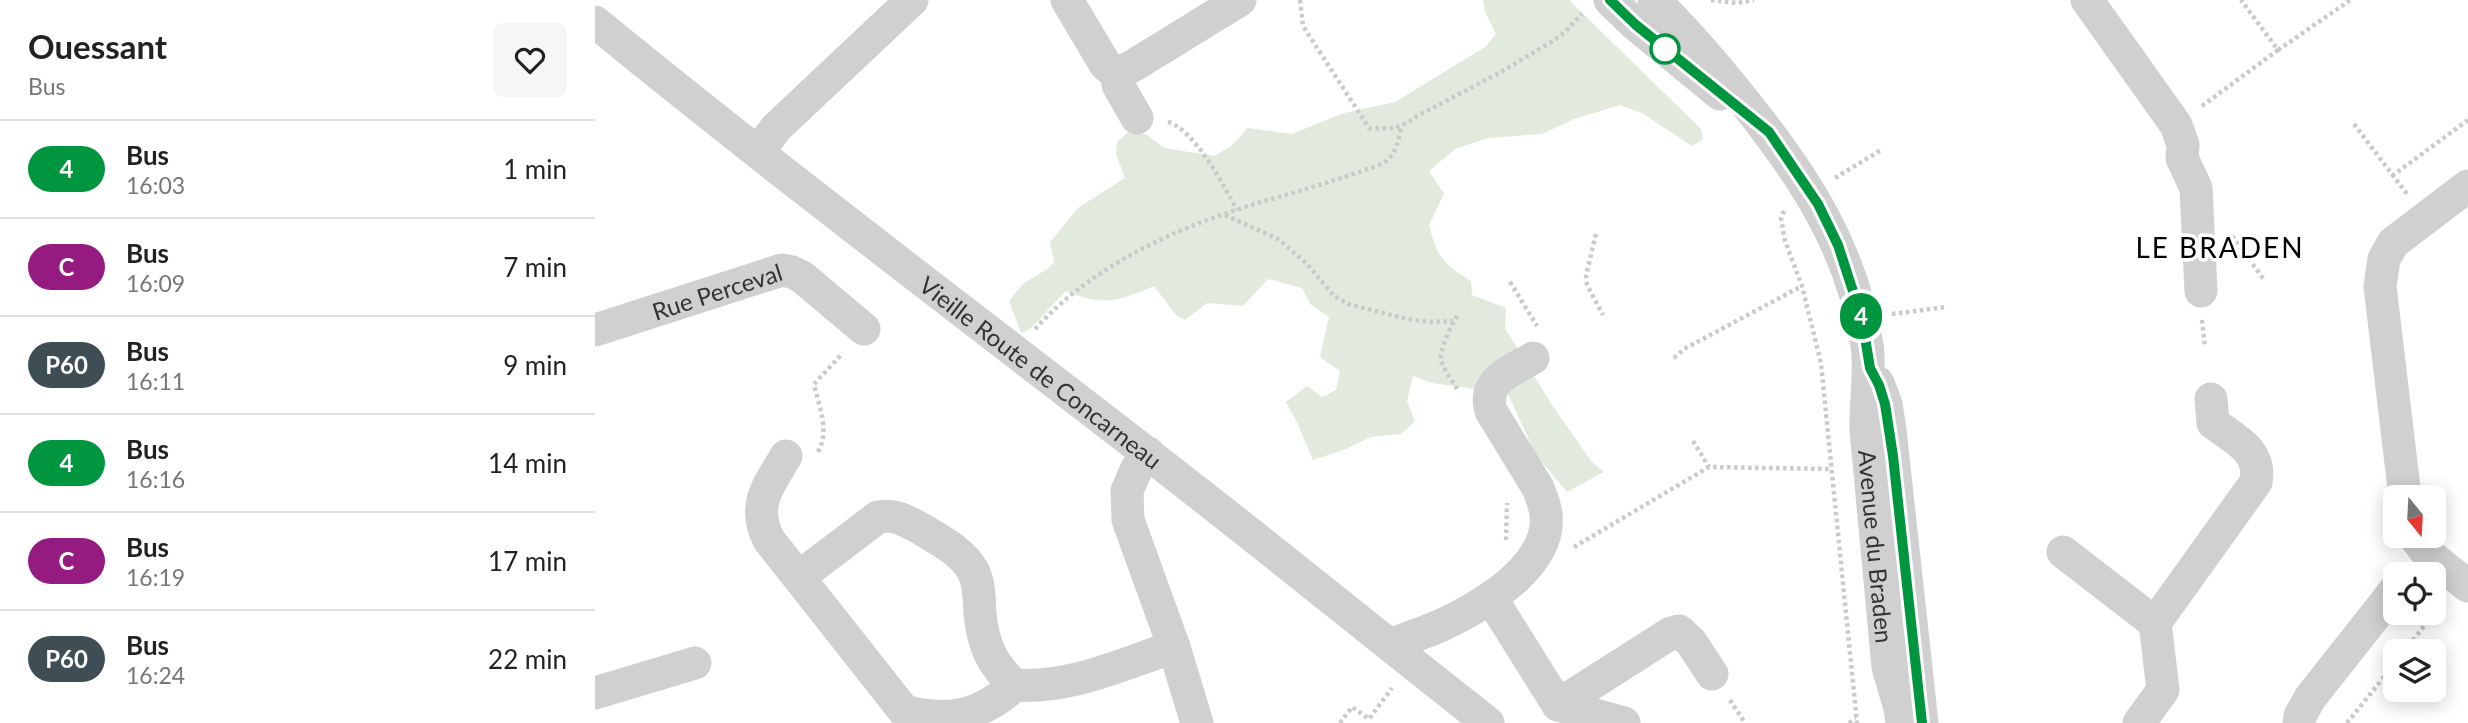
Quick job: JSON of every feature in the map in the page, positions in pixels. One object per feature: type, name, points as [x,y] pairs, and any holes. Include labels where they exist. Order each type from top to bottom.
[{"type":"street","points":[[758,152],[776,128],[912,0]]},
{"type":"street","points":[[1067,0],[1105,64],[1110,70],[1117,72],[1136,64],[1240,0]]},
{"type":"street","name":"Avenue du Braden","points":[[1654,0],[1700,47],[1769,132],[1811,192],[1833,233],[1862,319],[1870,368],[1865,403],[1866,430],[1890,679],[1902,723]]},
{"type":"street","points":[[2087,0],[2176,125],[2183,145],[2182,158],[2196,188],[2201,291]]},
{"type":"street","name":"Avenue du Braden","points":[[1597,5],[1636,25],[1769,132]]},
{"type":"street","name":"Vieille Route de Concarneau","points":[[595,22],[1013,352],[1148,453],[1488,723]]},
{"type":"street","points":[[1117,72],[1118,85],[1137,118]]},
{"type":"street","points":[[2404,485],[2382,306],[2381,269],[2393,243],[2468,186]]},
{"type":"street","name":"Rue Perceval","points":[[595,330],[782,271],[801,277],[864,330]]},
{"type":"street","points":[[1402,653],[1443,625],[1491,598],[1516,577],[1538,550],[1546,522],[1544,502],[1491,411],[1488,398],[1490,387],[1538,347]]},
{"type":"street","name":"Avenue du Braden","points":[[1870,368],[1879,385],[1890,430],[1922,723]]},
{"type":"street","points":[[2139,723],[2163,690],[2155,623],[2256,482],[2258,470],[2251,453],[2213,423],[2211,399]]},
{"type":"street","points":[[1148,453],[1136,470],[1127,491],[1128,520],[1174,646],[1197,723]]},
{"type":"street","points":[[801,456],[766,489],[762,502],[763,528],[769,540],[904,711],[918,720],[962,721],[992,706],[1015,685]]},
{"type":"street","points":[[799,577],[878,517],[889,515],[902,518],[957,552],[973,572],[984,641],[1000,673],[1015,685],[1030,686],[1068,681],[1174,646]]},
{"type":"street","points":[[2063,552],[2155,623]]},
{"type":"street","points":[[2416,555],[2462,582]]},
{"type":"street","points":[[1491,598],[1558,705],[1624,723]]},
{"type":"street","points":[[2299,723],[2310,698],[2383,605]]},
{"type":"street","points":[[1885,619],[1916,666]]},
{"type":"street","points":[[1558,705],[1671,633],[1679,631],[1691,642],[1712,674]]},
{"type":"street","points":[[595,693],[695,663]]},
{"type":"path","points":[[1300,0],[1303,26],[1369,128],[1401,128],[1417,116],[1551,42],[1597,5]]},
{"type":"path","points":[[1711,0],[1737,3],[1754,0]]},
{"type":"path","points":[[2241,0],[2278,50]]},
{"type":"path","points":[[2176,125],[2278,50],[2353,0]]},
{"type":"path","points":[[1137,118],[1144,108],[1160,120],[1174,124],[1200,150],[1237,211]]},
{"type":"path","points":[[2392,176],[2468,120]]},
{"type":"path","points":[[2354,124],[2425,217]]},
{"type":"path","points":[[1013,352],[1057,304],[1113,264],[1199,222],[1346,177],[1385,162],[1396,151],[1401,128]]},
{"type":"path","points":[[1791,204],[1783,211],[1782,229],[1802,286],[1821,363],[1856,721],[1849,723]]},
{"type":"path","points":[[1224,215],[1278,239],[1306,263],[1334,296],[1348,304],[1408,319],[1453,321]]},
{"type":"path","points":[[1596,234],[1586,276],[1587,285],[1603,315]]},
{"type":"path","points":[[1510,282],[1538,347]]},
{"type":"path","points":[[1674,358],[1684,349],[1802,286]]},
{"type":"path","points":[[1862,319],[1947,307]]},
{"type":"path","points":[[1459,313],[1453,321],[1441,354],[1441,362],[1461,396],[1488,398]]},
{"type":"path","points":[[801,456],[825,440],[814,384],[864,330]]},
{"type":"path","points":[[1693,440],[1709,467]]},
{"type":"path","points":[[1538,550],[1557,553],[1575,547],[1709,467],[1831,468]]},
{"type":"path","points":[[2413,639],[2452,590],[2462,582]]},
{"type":"path","points":[[1340,723],[1352,707],[1369,719],[1402,653]]},
{"type":"path","points":[[2347,723],[2383,678]]},
{"type":"shaded area","points":[[1483,0],[1569,0],[1701,129],[1703,139],[1692,146],[1642,113],[1620,105],[1574,119],[1542,134],[1488,138],[1455,149],[1429,171],[1444,194],[1429,225],[1439,253],[1447,264],[1471,281],[1472,295],[1506,308],[1505,328],[1552,405],[1592,462],[1604,472],[1567,492],[1536,455],[1508,394],[1432,383],[1413,376],[1407,401],[1415,421],[1401,434],[1371,437],[1313,460],[1286,402],[1307,386],[1322,397],[1336,390],[1340,371],[1320,357],[1329,317],[1311,305],[1302,288],[1268,279],[1243,306],[1207,303],[1185,320],[1176,315],[1154,286],[1111,300],[1091,299],[1066,291],[1030,329],[1021,333],[1009,301],[1024,283],[1054,262],[1050,242],[1079,207],[1125,178],[1116,154],[1117,142],[1131,130],[1147,135],[1164,148],[1214,156],[1231,146],[1248,128],[1292,134],[1344,113],[1395,102],[1485,47],[1496,34],[1485,12]]},
{"type":"bus line","name":"4","points":[[1610,0],[1636,25],[1769,132],[1818,204],[1833,233],[1862,319],[1870,368],[1879,385],[1890,430],[1922,723]]},
{"type":"district","name":"LE BRADEN","points":[[2220,247]]}]
